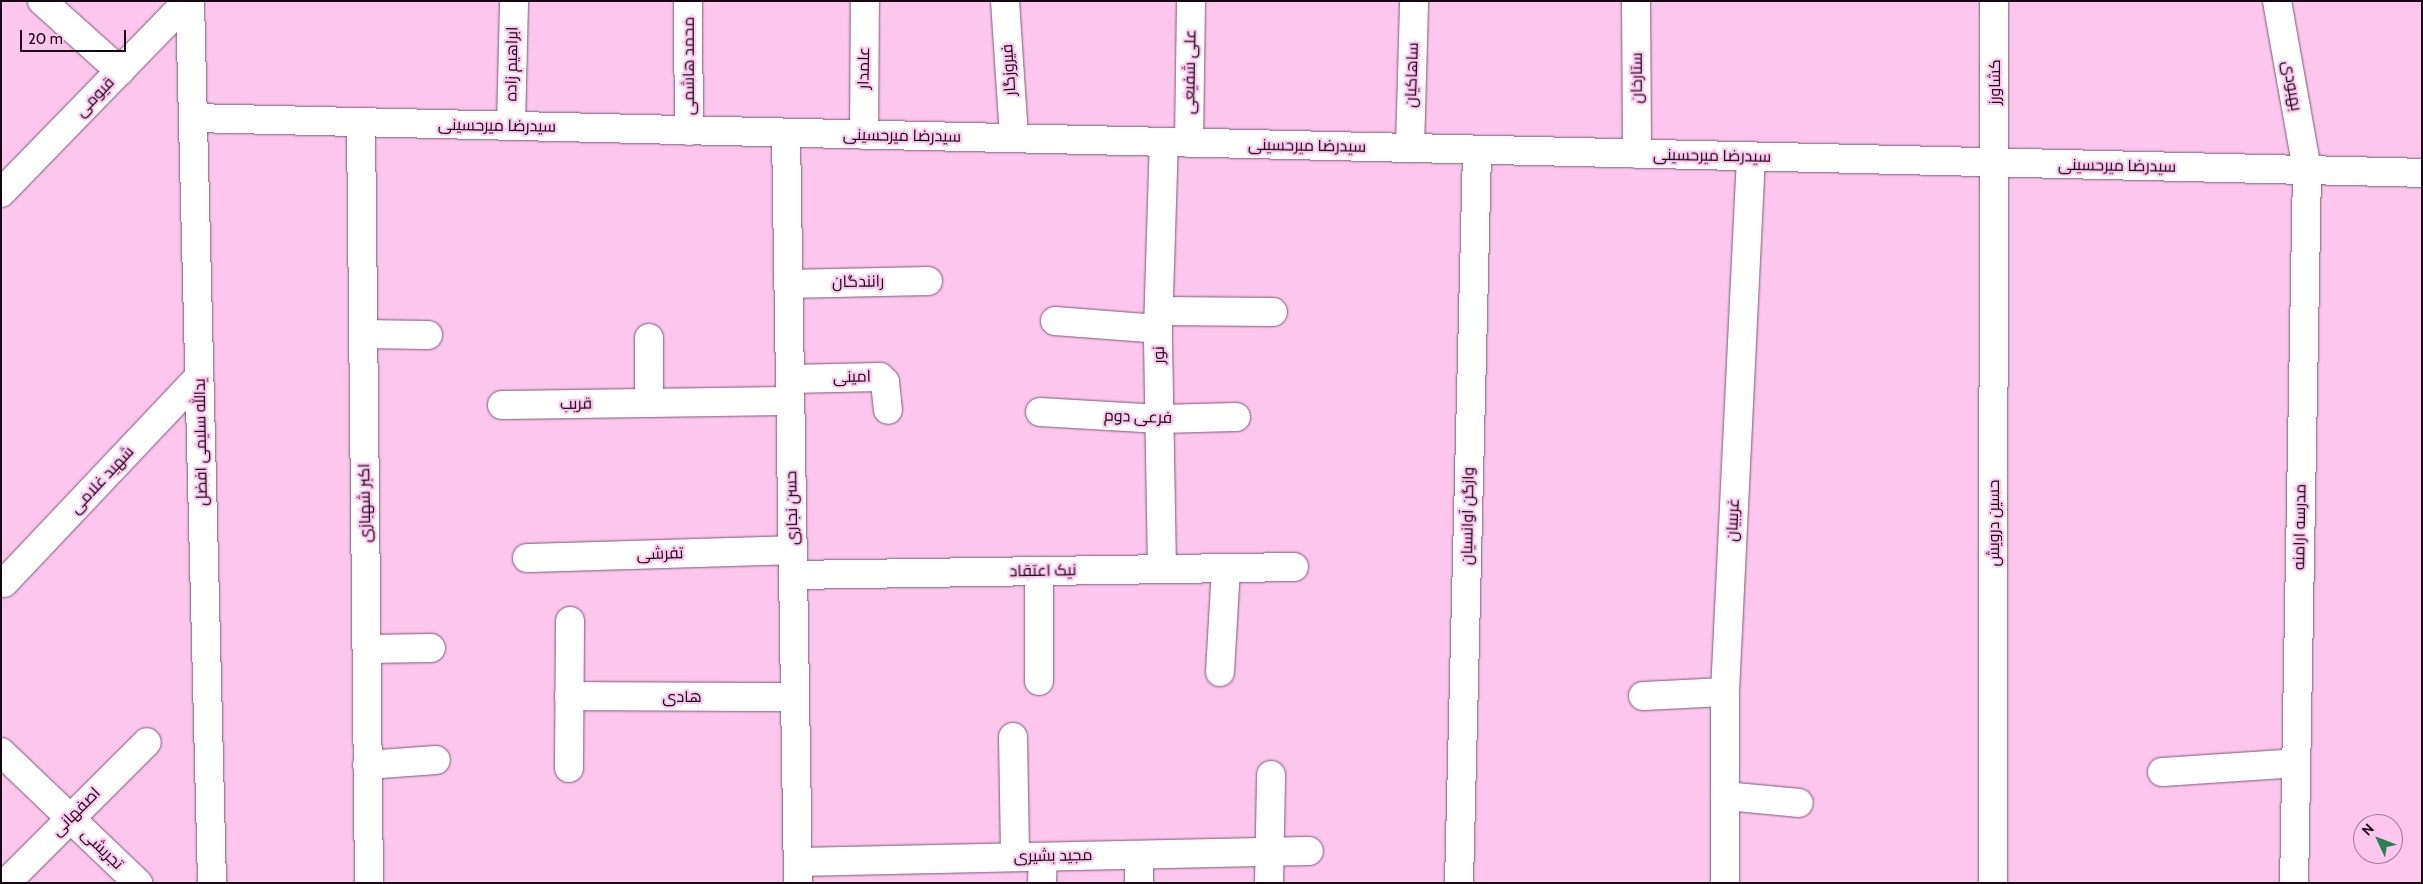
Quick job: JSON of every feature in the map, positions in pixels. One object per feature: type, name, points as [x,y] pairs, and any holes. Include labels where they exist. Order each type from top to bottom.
[{"type":"street","points":[[42,1],[120,71]]},
{"type":"street","name":"قیومی","points":[[1,193],[189,1]]},
{"type":"street","name":"یدالله سلیمی افضل","points":[[189,1],[212,883]]},
{"type":"street","name":"ابراهیم زاده","points":[[511,126],[514,1]]},
{"type":"street","name":"محمد هاشمی","points":[[688,1],[689,131]]},
{"type":"street","name":"علمدار","points":[[864,135],[865,1]]},
{"type":"street","name":"فیروزگار","points":[[1005,1],[1014,138]]},
{"type":"street","name":"علی شفیعی","points":[[1177,143],[1191,1]]},
{"type":"street","name":"ساهاکیان","points":[[1410,148],[1414,1]]},
{"type":"street","name":"ستارخان","points":[[1636,1],[1637,154]]},
{"type":"street","name":"کشاورز","points":[[1994,1],[1995,163]]},
{"type":"street","name":"بهبودی","points":[[2277,1],[2308,170]]},
{"type":"street","name":"سیدرضا میرحسینی","points":[[192,118],[2422,173]]},
{"type":"street","name":"اکبر شهبازی","points":[[361,123],[369,883]]},
{"type":"street","name":"حسن نجاری","points":[[786,133],[798,872]]},
{"type":"street","name":"نور","points":[[1162,569],[1159,320],[1177,143]]},
{"type":"street","name":"وازگن آوانسیان","points":[[1459,883],[1478,150]]},
{"type":"street","name":"غریبیان","points":[[1725,883],[1725,692],[1751,156]]},
{"type":"street","name":"حسین درویش","points":[[1993,883],[1995,163]]},
{"type":"street","name":"مدرسه ارامنه","points":[[2294,883],[2308,170]]},
{"type":"street","name":"رانندگان","points":[[788,284],[928,281]]},
{"type":"street","points":[[1055,321],[1159,320],[1273,312]]},
{"type":"street","points":[[363,334],[428,335]]},
{"type":"street","points":[[649,338],[649,403]]},
{"type":"street","name":"شهید غلامی","points":[[4,583],[199,377]]},
{"type":"street","name":"امینی","points":[[790,390],[880,377],[884,382],[888,410]]},
{"type":"street","name":"قریب","points":[[502,405],[649,403],[790,390]]},
{"type":"street","name":"فرعی دوم","points":[[1040,412],[1160,419],[1236,417]]},
{"type":"street","name":"تفرشی","points":[[527,558],[792,563]]},
{"type":"street","name":"نیک اعتقاد","points":[[792,563],[1039,571],[1294,567]]},
{"type":"street","points":[[1220,672],[1226,568]]},
{"type":"street","points":[[1039,571],[1039,681]]},
{"type":"street","points":[[569,768],[570,621]]},
{"type":"street","points":[[367,649],[431,648]]},
{"type":"street","points":[[1643,696],[1725,692]]},
{"type":"street","name":"هادی","points":[[569,696],[795,697]]},
{"type":"street","points":[[1013,737],[1015,857]]},
{"type":"street","name":"اصفهانی","points":[[6,883],[147,742]]},
{"type":"street","name":"تجریشی","points":[[1,752],[138,883]]},
{"type":"street","points":[[367,765],[436,760]]},
{"type":"street","points":[[2162,772],[2296,763]]},
{"type":"street","points":[[1269,883],[1271,775]]},
{"type":"street","points":[[1725,796],[1799,803]]},
{"type":"street","name":"مجید بشیری","points":[[798,872],[1015,857],[1043,870],[1139,854],[1309,851]]},
{"type":"street","points":[[1139,854],[1139,883]]}]
